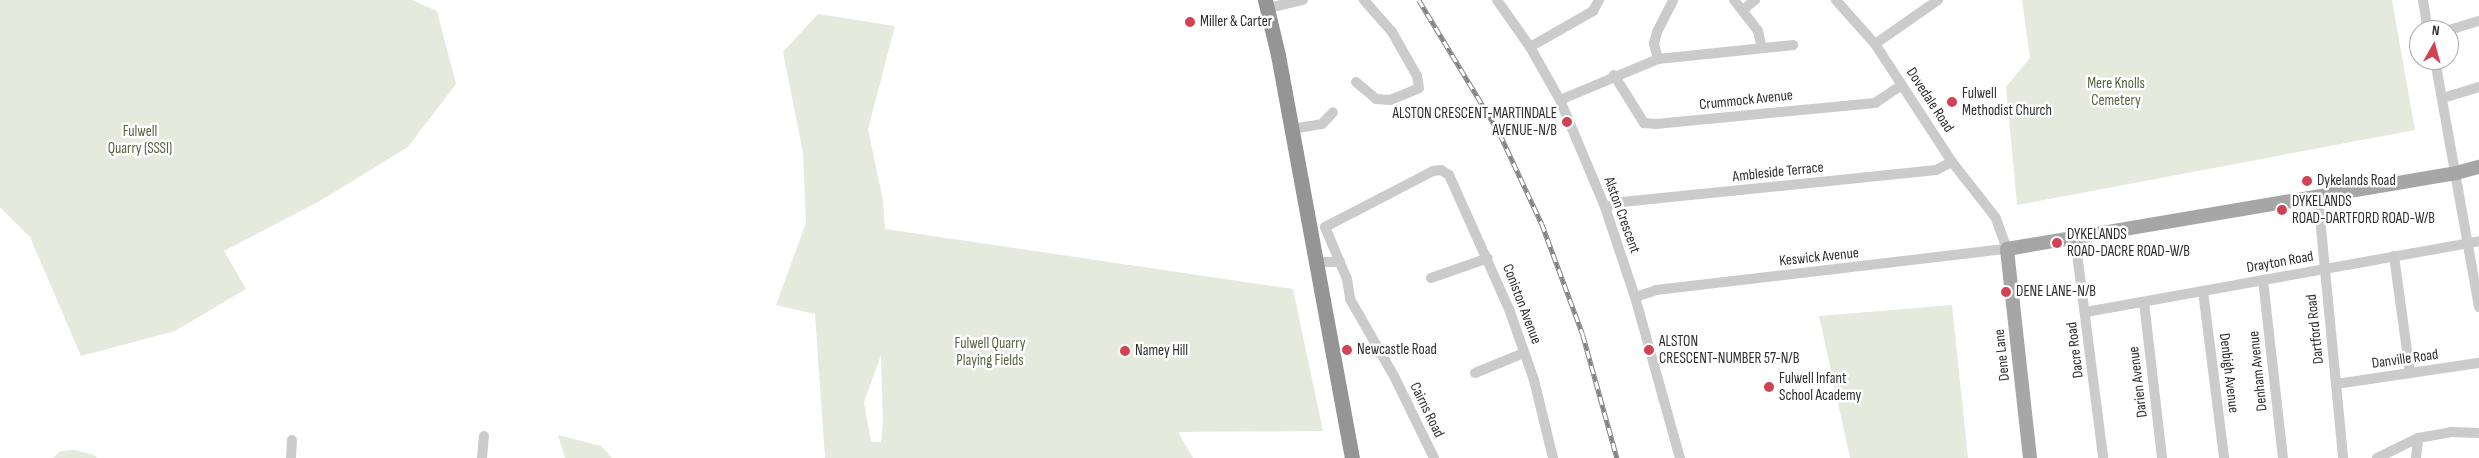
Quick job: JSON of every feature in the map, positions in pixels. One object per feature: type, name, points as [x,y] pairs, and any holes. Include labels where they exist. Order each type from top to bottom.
[{"type":"highway","points":[[1266,4],[1317,262],[1352,458]]},
{"type":"main road","points":[[2007,249],[2456,174],[2479,166]]},
{"type":"main road","name":"Dene Lane","points":[[2007,249],[2030,458]]},
{"type":"street","points":[[1266,4],[1303,0]]},
{"type":"street","points":[[1356,82],[1376,98],[1390,100],[1409,95],[1419,88],[1417,76],[1392,32],[1364,0]]},
{"type":"street","name":"Alston Crescent","points":[[1497,0],[1530,46],[1560,100],[1605,207],[1635,297],[1680,458]]},
{"type":"street","points":[[1530,46],[1593,11],[1599,0]]},
{"type":"street","points":[[1658,58],[1654,44],[1657,32],[1673,0]]},
{"type":"street","points":[[1734,0],[1758,31],[1762,48]]},
{"type":"street","points":[[1743,10],[1755,0]]},
{"type":"street","name":"Dovedale Road","points":[[1836,0],[1876,44],[1952,162],[1996,218],[2007,249]]},
{"type":"street","points":[[1876,44],[1936,0]]},
{"type":"street","points":[[2423,0],[2426,20]]},
{"type":"street","points":[[2459,27],[2479,21]]},
{"type":"street","points":[[1560,100],[1614,75],[1658,58],[1793,45]]},
{"type":"street","points":[[2437,70],[2456,174],[2474,242],[2479,308]]},
{"type":"street","name":"Crummock Avenue","points":[[1614,75],[1644,123],[1656,124],[1875,103],[1902,85]]},
{"type":"street","points":[[2443,98],[2479,87]]},
{"type":"street","points":[[1372,110],[1376,98]]},
{"type":"street","points":[[1291,129],[1324,129],[1333,112]]},
{"type":"street","name":"Ambleside Terrace","points":[[1605,207],[1622,202],[1936,170],[1952,162]]},
{"type":"street","name":"Coniston Avenue","points":[[1325,227],[1432,171],[1441,170],[1450,175],[1488,258],[1524,353],[1553,458]]},
{"type":"street","name":"Dartford Road","points":[[2318,197],[2344,458]]},
{"type":"street","points":[[1308,224],[1325,227]]},
{"type":"street","name":"Cairns Road","points":[[1325,227],[1340,262],[1350,299],[1394,376],[1434,458]]},
{"type":"street","name":"Dacre Road","points":[[2075,238],[2086,312],[2103,458]]},
{"type":"street","name":"Drayton Road","points":[[2086,312],[2474,242]]},
{"type":"street","name":"Keswick Avenue","points":[[1635,297],[1656,290],[2007,249]]},
{"type":"street","points":[[2394,256],[2410,373]]},
{"type":"street","points":[[1431,278],[1488,258]]},
{"type":"street","points":[[1317,262],[1340,262]]},
{"type":"street","name":"Denham Avenue","points":[[2263,280],[2283,458]]},
{"type":"street","name":"Denbigh Avenue","points":[[2203,291],[2224,458]]},
{"type":"street","name":"Darien Avenue","points":[[2144,302],[2162,458]]},
{"type":"street","points":[[1475,373],[1524,353]]},
{"type":"street","name":"Danville Road","points":[[2336,384],[2479,363]]},
{"type":"street","points":[[2377,458],[2418,438],[2451,432],[2479,433]]},
{"type":"street","points":[[482,458],[484,436]]},
{"type":"street","points":[[2416,458],[2418,438]]},
{"type":"street","points":[[291,458],[292,440]]},
{"type":"green space","name":"Fulwell Quarry (SSSI)","points":[[0,0],[412,0],[437,11],[456,84],[408,147],[318,202],[224,251],[246,289],[175,331],[81,356],[30,237],[0,207]]},
{"type":"green space","name":"Mere Knolls Cemetery","points":[[2022,0],[2392,0],[2415,130],[2017,205],[2006,87],[2030,58]]},
{"type":"green space","name":"Fulwell Quarry Playing Fields","points":[[818,14],[895,26],[868,129],[883,200],[885,229],[1293,289],[1323,431],[1178,432],[1193,458],[825,458],[815,314],[776,305],[806,223],[803,153],[783,52]],"holes":[[[881,355],[883,423],[881,442],[871,442],[864,402]]]},
{"type":"green space","points":[[1952,305],[1968,458],[1850,458],[1819,316]]},
{"type":"green space","points":[[558,435],[601,446],[612,458],[565,458]]},
{"type":"green space","points":[[75,450],[94,455],[97,458],[53,458],[60,451]]},
{"type":"railway","points":[[1419,0],[1500,134],[1542,224],[1583,335],[1617,458]]},
{"type":"place","name":"Miller & Carter","points":[[1190,22]]},
{"type":"place","name":"Fulwell Methodist Church","points":[[1952,102]]},
{"type":"place","name":"ALSTON CRESCENT-MARTINDALE AVENUE-N/B","points":[[1567,122]]},
{"type":"place","name":"Dykelands Road","points":[[2307,181]]},
{"type":"place","name":"DYKELANDS ROAD-DARTFORD ROAD-W/B","points":[[2282,210]]},
{"type":"place","name":"DYKELANDS ROAD-DACRE ROAD-W/B","points":[[2057,243]]},
{"type":"place","name":"DENE LANE-N/B","points":[[2006,292]]},
{"type":"place","name":"Newcastle Road","points":[[1347,350]]},
{"type":"place","name":"ALSTON CRESCENT-NUMBER 57-N/B","points":[[1649,350]]},
{"type":"place","name":"Namey Hill","points":[[1125,351]]},
{"type":"place","name":"Fulwell Infant School Academy","points":[[1769,387]]}]
